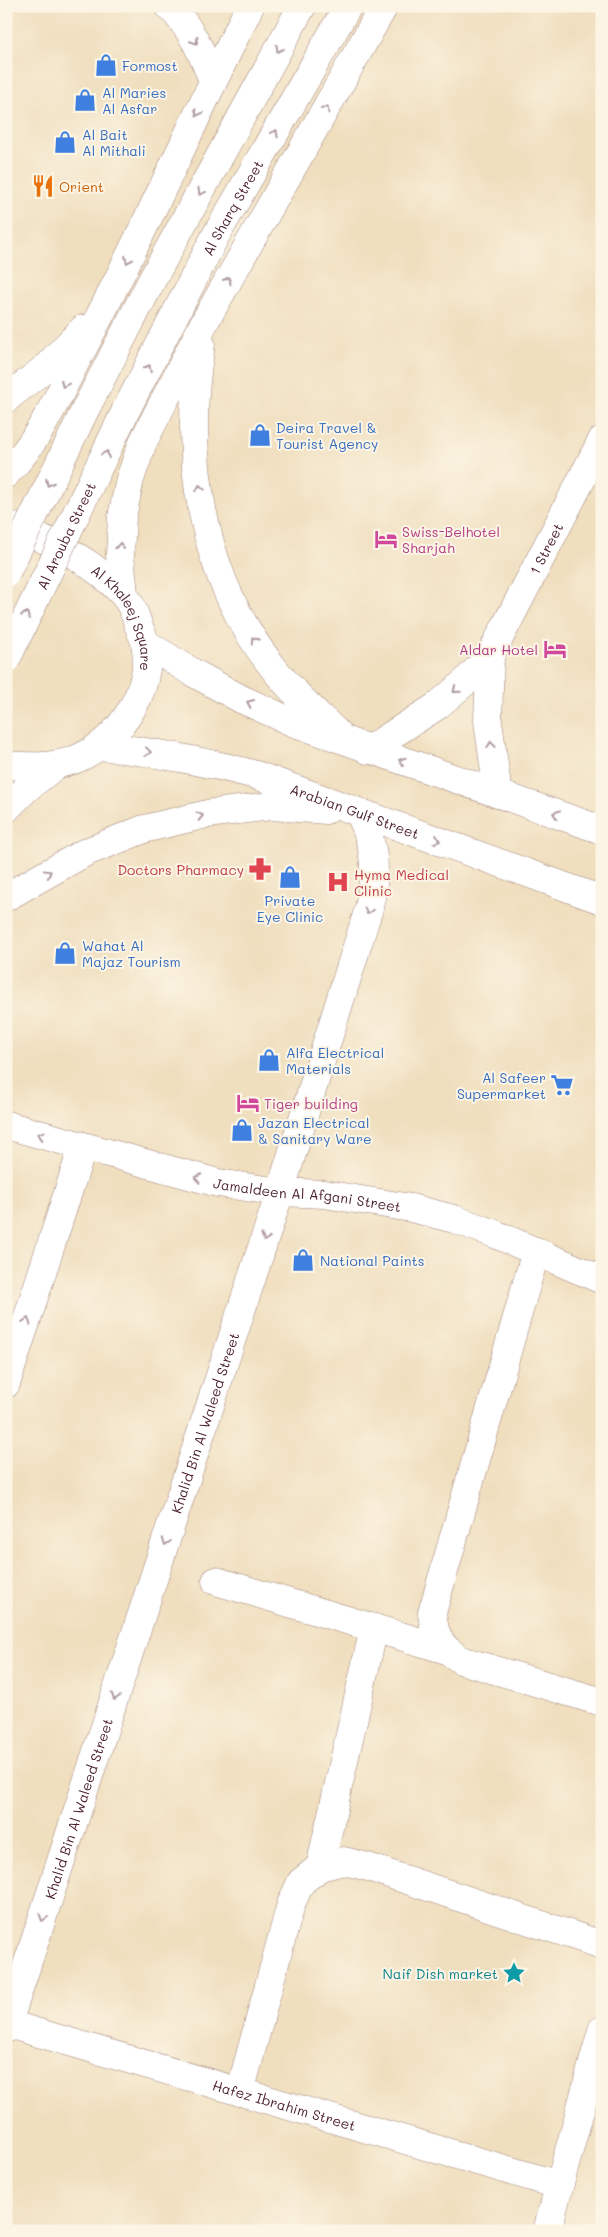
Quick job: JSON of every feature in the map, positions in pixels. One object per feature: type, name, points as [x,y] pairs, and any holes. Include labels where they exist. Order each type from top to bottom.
[{"type":"main road","points":[[169,6],[178,15],[199,46],[213,81]]},
{"type":"main road","points":[[6,474],[37,435],[112,295],[250,6]]},
{"type":"main road","points":[[6,573],[86,408],[152,280],[302,6]]},
{"type":"main road","name":"Al Sharq Street","points":[[125,412],[215,237],[348,6]]},
{"type":"main road","points":[[124,594],[120,555],[122,517],[130,479],[144,442],[204,323],[384,6]]},
{"type":"main road","points":[[6,399],[52,361],[80,333],[112,295]]},
{"type":"main road","points":[[204,323],[196,370],[193,418],[196,464],[213,553],[232,601],[248,631],[267,659],[300,698],[356,745]]},
{"type":"main road","name":"Al Arouba Street","points":[[6,660],[125,412]]},
{"type":"main road","name":"1 Street","points":[[356,745],[437,706],[465,682],[490,656],[602,440]]},
{"type":"main road","name":"Al Khaleej Square","points":[[6,524],[65,549],[96,570],[124,594],[136,617],[145,642],[145,672],[136,701],[121,726],[100,746],[79,758],[56,766],[6,765]]},
{"type":"main road","points":[[145,642],[192,672],[242,699],[292,722],[602,830]]},
{"type":"main road","name":"1 Street","points":[[490,656],[488,721],[498,794]]},
{"type":"main road","name":"Arabian Gulf Street","points":[[100,746],[153,752],[205,761],[256,775],[602,900]]},
{"type":"main road","points":[[6,809],[26,789],[56,766]]},
{"type":"main road","points":[[6,897],[84,853],[144,829],[207,814],[271,806],[360,814]]},
{"type":"main road","name":"Khalid Bin Al Waleed Street","points":[[7,2027],[280,1192],[369,908],[374,884],[375,860],[370,836],[360,814]]},
{"type":"main road","name":"Jamaldeen Al Afgani Street","points":[[6,1125],[218,1183],[280,1192],[324,1194],[411,1208],[454,1219],[536,1251],[602,1280]]},
{"type":"main road","points":[[6,1384],[83,1146]]},
{"type":"main road","points":[[444,1649],[435,1632],[432,1613],[536,1251]]},
{"type":"main road","points":[[216,1581],[444,1649],[461,1660],[602,1702]]},
{"type":"main road","points":[[320,1867],[374,1628]]},
{"type":"main road","points":[[240,2092],[292,1904],[301,1882],[320,1867],[344,1861],[368,1867],[602,1945]]},
{"type":"main road","name":"Hafez Ibrahim Street","points":[[7,2027],[240,2092],[559,2185]]},
{"type":"main road","points":[[547,2231],[602,2030]]},
{"type":"place","name":"Formost","points":[[106,65]]},
{"type":"place","name":"Al Maries Al Asfar","points":[[85,100]]},
{"type":"place","name":"Al Bait Al Mithali","points":[[65,142]]},
{"type":"place","name":"Orient","points":[[43,186]]},
{"type":"place","name":"Deira Travel & Tourist Agency","points":[[260,435]]},
{"type":"place","name":"Swiss-Belhotel Sharjah","points":[[386,539]]},
{"type":"place","name":"Aldar Hotel","points":[[555,649]]},
{"type":"place","name":"Doctors Pharmacy","points":[[260,869]]},
{"type":"place","name":"Private Eye Clinic","points":[[290,877]]},
{"type":"place","name":"Hyma Medical Clinic","points":[[338,882]]},
{"type":"place","name":"Wahat Al Majaz Tourism","points":[[65,953]]},
{"type":"place","name":"Alfa Electrical Materials","points":[[269,1060]]},
{"type":"place","name":"Al Safeer Supermarket","points":[[562,1085]]},
{"type":"place","name":"Tiger building","points":[[248,1103]]},
{"type":"place","name":"Jazan Electrical & Sanitary Ware","points":[[242,1130]]},
{"type":"place","name":"National Paints","points":[[303,1260]]},
{"type":"place","name":"Naif Dish market","points":[[514,1973]]}]
